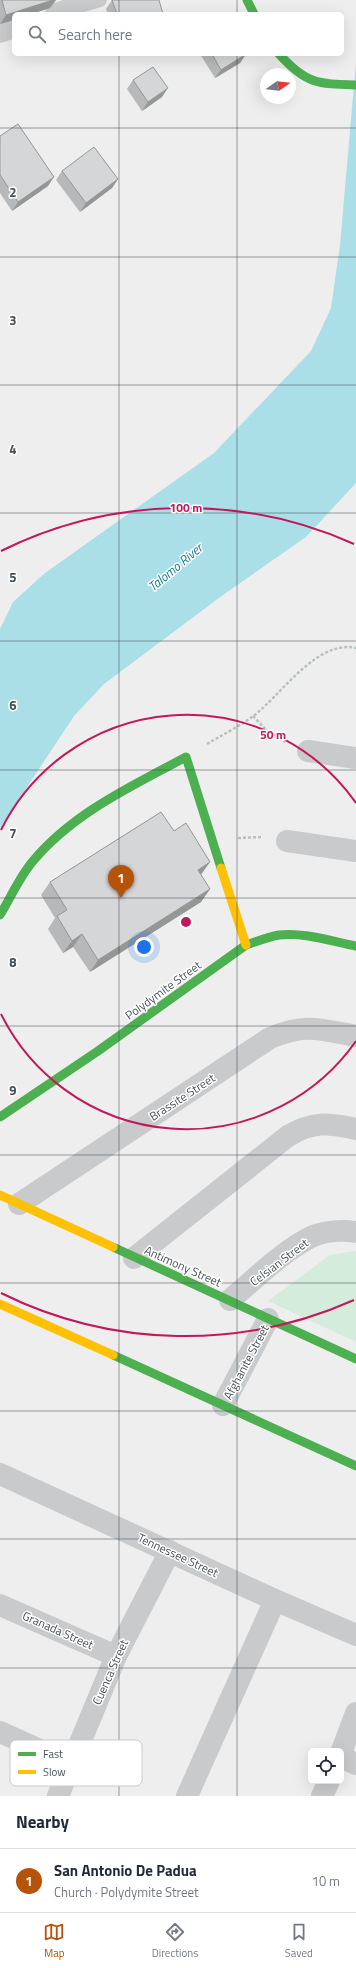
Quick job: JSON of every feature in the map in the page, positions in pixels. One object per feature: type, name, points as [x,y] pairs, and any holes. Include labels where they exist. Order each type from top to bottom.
[{"type":"street","points":[[247,0],[253,12]]},
{"type":"street","points":[[0,32],[12,28]]},
{"type":"street","points":[[281,56],[300,76],[313,83],[356,85]]},
{"type":"street","points":[[308,751],[356,758]]},
{"type":"street","points":[[0,915],[32,862],[52,840],[113,796],[186,757],[246,945]]},
{"type":"street","points":[[287,841],[356,851]]},
{"type":"street","name":"Polydymite Street","points":[[0,1117],[98,1051],[246,945],[262,939],[280,935],[303,937],[356,946]]},
{"type":"street","name":"Brassite Street","points":[[10,1199],[270,1038],[300,1028],[319,1029],[356,1036]]},
{"type":"street","points":[[134,1258],[288,1136],[301,1128],[315,1124],[332,1124],[356,1129]]},
{"type":"street","name":"Antimony Street","points":[[10,1199],[134,1258],[230,1300],[356,1359]]},
{"type":"street","name":"Celsian Street","points":[[230,1300],[294,1247],[314,1236],[330,1232],[356,1232]]},
{"type":"street","points":[[0,1304],[356,1466]]},
{"type":"street","name":"Afghanite Street","points":[[223,1405],[268,1319]]},
{"type":"street","name":"Tennessee Street","points":[[0,1474],[274,1600],[356,1635]]},
{"type":"street","name":"Cuenca Street","points":[[81,1740],[116,1656],[170,1551]]},
{"type":"street","points":[[187,1796],[274,1600]]},
{"type":"street","name":"Granada Street","points":[[0,1605],[116,1656]]},
{"type":"street","points":[[343,1748],[356,1713]]},
{"type":"street","points":[[0,1732],[18,1740]]},
{"type":"street","points":[[344,1758],[356,1764]]},
{"type":"street","points":[[322,1796],[328,1784]]},
{"type":"street","name":"Cuenca Street","points":[[58,1796],[62,1786]]},
{"type":"lane","points":[[64,11],[100,0]]},
{"type":"path","points":[[186,757],[253,716],[304,668],[323,655],[337,648],[356,648]]},
{"type":"path","points":[[253,716],[270,734],[287,744],[308,751]]},
{"type":"path","points":[[212,839],[262,837],[287,841]]},
{"type":"green space","points":[[356,1251],[356,1342],[268,1301],[330,1255]]},
{"type":"water","name":"Talomo River","points":[[356,62],[356,483],[306,537],[223,595],[104,684],[74,716],[0,828],[0,629],[13,602],[45,573],[214,453],[311,351],[331,308],[340,245]]},
{"type":"building","points":[[2,0],[53,0],[12,12],[6,15]]},
{"type":"building","points":[[112,0],[159,0],[162,12],[116,12]]},
{"type":"building","points":[[213,56],[243,56],[221,70]]},
{"type":"building","points":[[153,67],[168,88],[148,102],[133,80]]},
{"type":"building","points":[[18,124],[54,177],[18,202],[0,175],[0,136]]},
{"type":"building","points":[[94,147],[118,179],[86,203],[62,171]]},
{"type":"building","points":[[161,812],[174,831],[186,823],[210,862],[198,870],[210,889],[98,960],[82,934],[72,941],[57,916],[67,910],[50,882]]},
{"type":"traffic: fast","points":[[247,0],[253,12]]},
{"type":"traffic: fast","points":[[281,56],[305,77],[322,83],[356,85]]},
{"type":"traffic: fast","points":[[0,915],[28,867],[49,844],[66,829],[104,802],[186,757],[221,868]]},
{"type":"traffic: fast","points":[[0,1117],[98,1051],[246,945],[271,937],[288,934],[318,938],[356,946]]},
{"type":"traffic: fast","points":[[113,1247],[356,1359]]},
{"type":"traffic: fast","points":[[113,1355],[356,1466]]},
{"type":"traffic: slow","points":[[221,868],[246,945]]},
{"type":"traffic: slow","points":[[0,1195],[113,1247]]},
{"type":"traffic: slow","points":[[0,1304],[113,1355]]},
{"type":"place","name":"San Antonio De Padua","points":[[121,898]]}]
